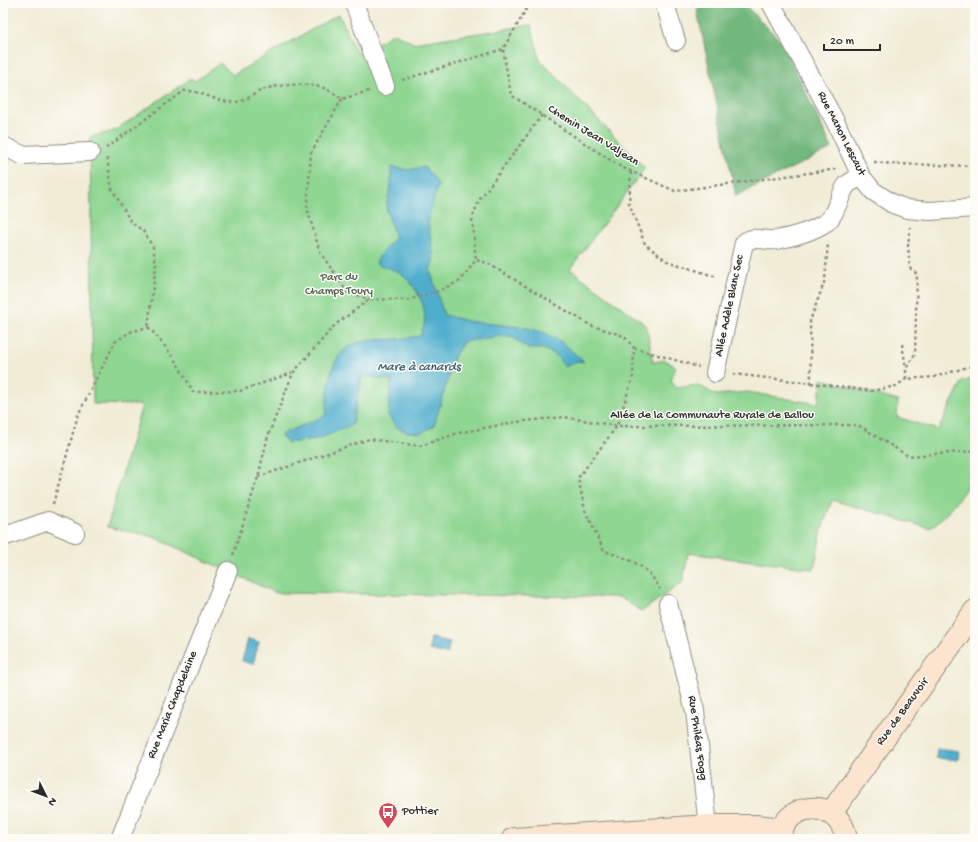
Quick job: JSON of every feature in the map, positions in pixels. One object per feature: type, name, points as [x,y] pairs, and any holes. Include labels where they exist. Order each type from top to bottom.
[{"type":"street","points":[[354,3],[385,86]]},
{"type":"street","points":[[668,3],[666,7],[676,41]]},
{"type":"street","name":"Rue Manon Lescaut","points":[[771,3],[836,123],[859,172],[872,191],[893,204],[907,209],[930,211],[975,208]]},
{"type":"street","points":[[3,146],[22,155],[90,152]]},
{"type":"street","points":[[828,222],[847,185],[859,172]]},
{"type":"street","name":"Allée Adèle Blanc Sec","points":[[715,372],[744,243],[749,239],[756,238],[774,240],[810,230],[828,222]]},
{"type":"street","points":[[3,537],[48,521],[75,533]]},
{"type":"street","name":"Rue Maria Chapdelaine","points":[[120,839],[228,571]]},
{"type":"street","name":"Rue Philéas Fogg","points":[[668,604],[695,711],[708,826]]},
{"type":"street","name":"Rue de Beauvoir","points":[[831,813],[975,611]]},
{"type":"street","points":[[513,839],[708,826],[756,826],[781,834],[790,818],[805,809],[818,809],[831,813],[841,823],[846,839]]},
{"type":"path","points":[[530,3],[503,49],[342,99],[311,153],[307,208],[320,252],[346,292],[370,299],[408,300],[438,291],[460,281],[476,260],[472,218],[480,199],[542,115]]},
{"type":"path","name":"Chemin Jean Valjean","points":[[503,49],[511,95],[622,167],[676,191],[836,168],[844,175],[859,172]]},
{"type":"path","points":[[148,327],[156,265],[153,247],[143,231],[131,222],[112,189],[106,148],[184,92],[193,91],[221,101],[233,103],[244,101],[265,89],[303,84],[323,88],[342,99]]},
{"type":"path","points":[[859,172],[868,161],[892,164],[975,166]]},
{"type":"path","points":[[631,172],[629,203],[645,244],[667,261],[735,283]]},
{"type":"path","points":[[811,383],[810,321],[825,280],[826,252],[830,231],[828,222]]},
{"type":"path","points":[[906,223],[911,224],[908,246],[910,268],[917,274],[915,354],[906,368]]},
{"type":"path","points":[[476,260],[487,263],[590,325],[624,336],[634,348],[715,372],[872,390],[896,386],[906,379],[934,377],[975,365]]},
{"type":"path","points":[[228,571],[258,477],[268,436],[293,373],[335,325],[370,299]]},
{"type":"path","points":[[148,327],[162,341],[184,374],[193,392],[240,391],[293,373]]},
{"type":"path","points":[[48,521],[78,415],[115,342],[130,332],[148,327]]},
{"type":"path","points":[[902,344],[906,368],[906,379]]},
{"type":"path","points":[[634,348],[633,376],[617,426],[578,478],[585,510],[604,551],[637,562],[657,582],[668,604]]},
{"type":"path","name":"Allée de la Communaute Rurale de Ballou","points":[[258,477],[369,439],[420,446],[458,433],[516,422],[564,417],[617,426],[858,426],[908,456],[975,451]]},
{"type":"green space","points":[[709,3],[743,3],[782,42],[832,148],[736,196],[697,10]]},
{"type":"green space","name":"Parc du Champs Toury","points":[[339,14],[357,54],[395,33],[413,43],[531,25],[540,60],[645,168],[570,269],[646,325],[653,362],[665,360],[676,367],[671,380],[676,388],[698,385],[716,395],[748,392],[818,404],[822,379],[898,401],[897,417],[938,430],[962,382],[975,378],[975,487],[968,485],[946,514],[929,528],[832,500],[822,529],[814,569],[688,553],[683,582],[642,611],[619,597],[276,593],[151,536],[107,527],[142,405],[93,404],[90,137],[114,131],[190,79],[195,81],[220,63],[233,75]]},
{"type":"water","name":"Mare à canards","points":[[393,167],[408,170],[424,167],[438,185],[428,221],[434,259],[430,270],[444,315],[467,321],[528,328],[545,333],[562,342],[584,362],[577,361],[565,367],[555,354],[543,349],[528,349],[512,337],[500,336],[463,342],[455,355],[434,426],[421,433],[407,432],[396,427],[388,415],[391,380],[362,376],[352,425],[321,438],[288,443],[280,435],[326,415],[330,376],[339,356],[348,348],[359,343],[374,340],[420,336],[425,318],[423,305],[417,292],[409,280],[399,272],[376,263],[381,254],[395,237],[386,208],[391,184],[391,168]]},
{"type":"water","points":[[431,638],[450,642],[447,654],[429,650]]},
{"type":"water","points":[[248,639],[259,642],[253,664],[242,661]]},
{"type":"water","points":[[937,748],[959,751],[958,760],[936,758]]},
{"type":"place","name":"Pottier","points":[[388,829]]}]
